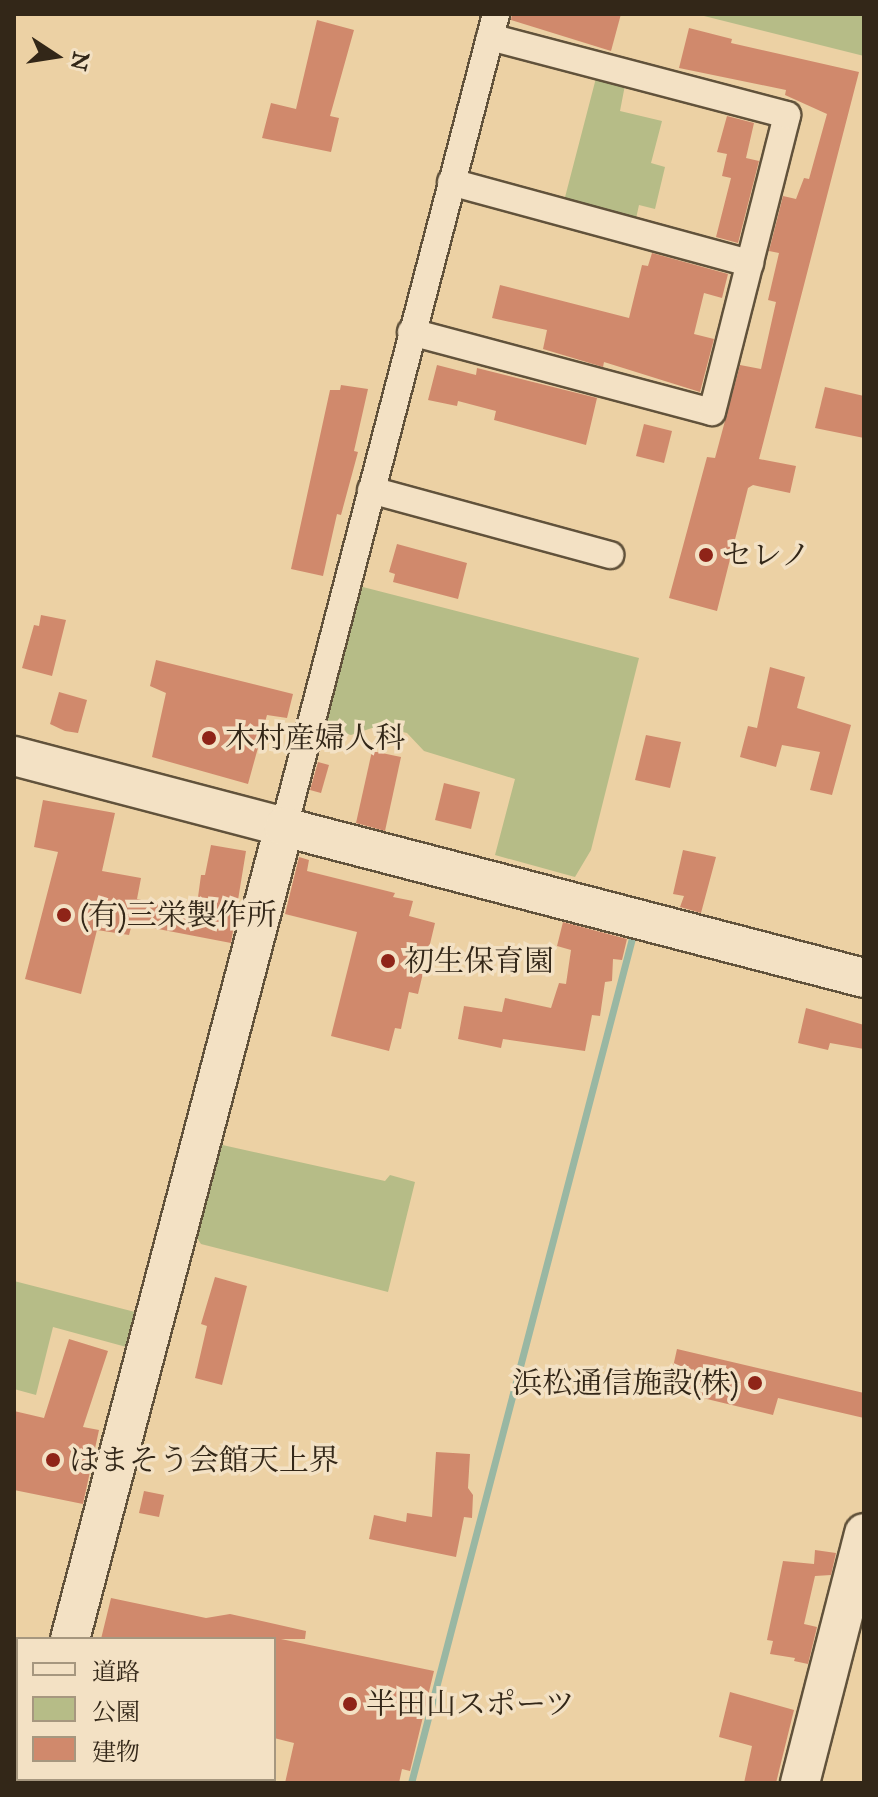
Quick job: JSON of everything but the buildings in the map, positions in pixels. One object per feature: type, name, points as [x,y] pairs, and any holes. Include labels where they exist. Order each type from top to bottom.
[{"type":"street","points":[[71,1637],[411,332],[493,25],[787,115],[712,412],[411,332]]},
{"type":"street","points":[[451,182],[750,263]]},
{"type":"street","points":[[371,490],[610,555]]},
{"type":"street","points":[[14,756],[864,978]]},
{"type":"street","points":[[800,1783],[864,1533]]},
{"type":"green space","points":[[696,14],[864,14],[864,56]]},
{"type":"green space","points":[[596,78],[625,85],[620,111],[662,121],[651,163],[665,167],[655,209],[639,205],[635,223],[563,205]]},
{"type":"green space","points":[[359,586],[639,658],[591,850],[575,877],[495,855],[515,779],[424,751],[407,733],[378,726],[351,735],[325,728]]},
{"type":"green space","points":[[218,1144],[385,1181],[390,1175],[415,1182],[388,1292],[201,1244],[194,1234]]},
{"type":"green space","points":[[14,1281],[139,1313],[130,1348],[53,1327],[36,1395],[14,1389]]},
{"type":"waterway","points":[[411,1783],[632,938]]},
{"type":"place","name":"セレノ","points":[[706,555]]},
{"type":"place","name":"木村産婦人科","points":[[209,738]]},
{"type":"place","name":"(有)三栄製作所","points":[[64,915]]},
{"type":"place","name":"初生保育園","points":[[388,961]]},
{"type":"place","name":"浜松通信施設(株)","points":[[755,1383]]},
{"type":"place","name":"はまそう会館天上界","points":[[53,1460]]},
{"type":"place","name":"半田山スポーツ","points":[[350,1704]]}]
